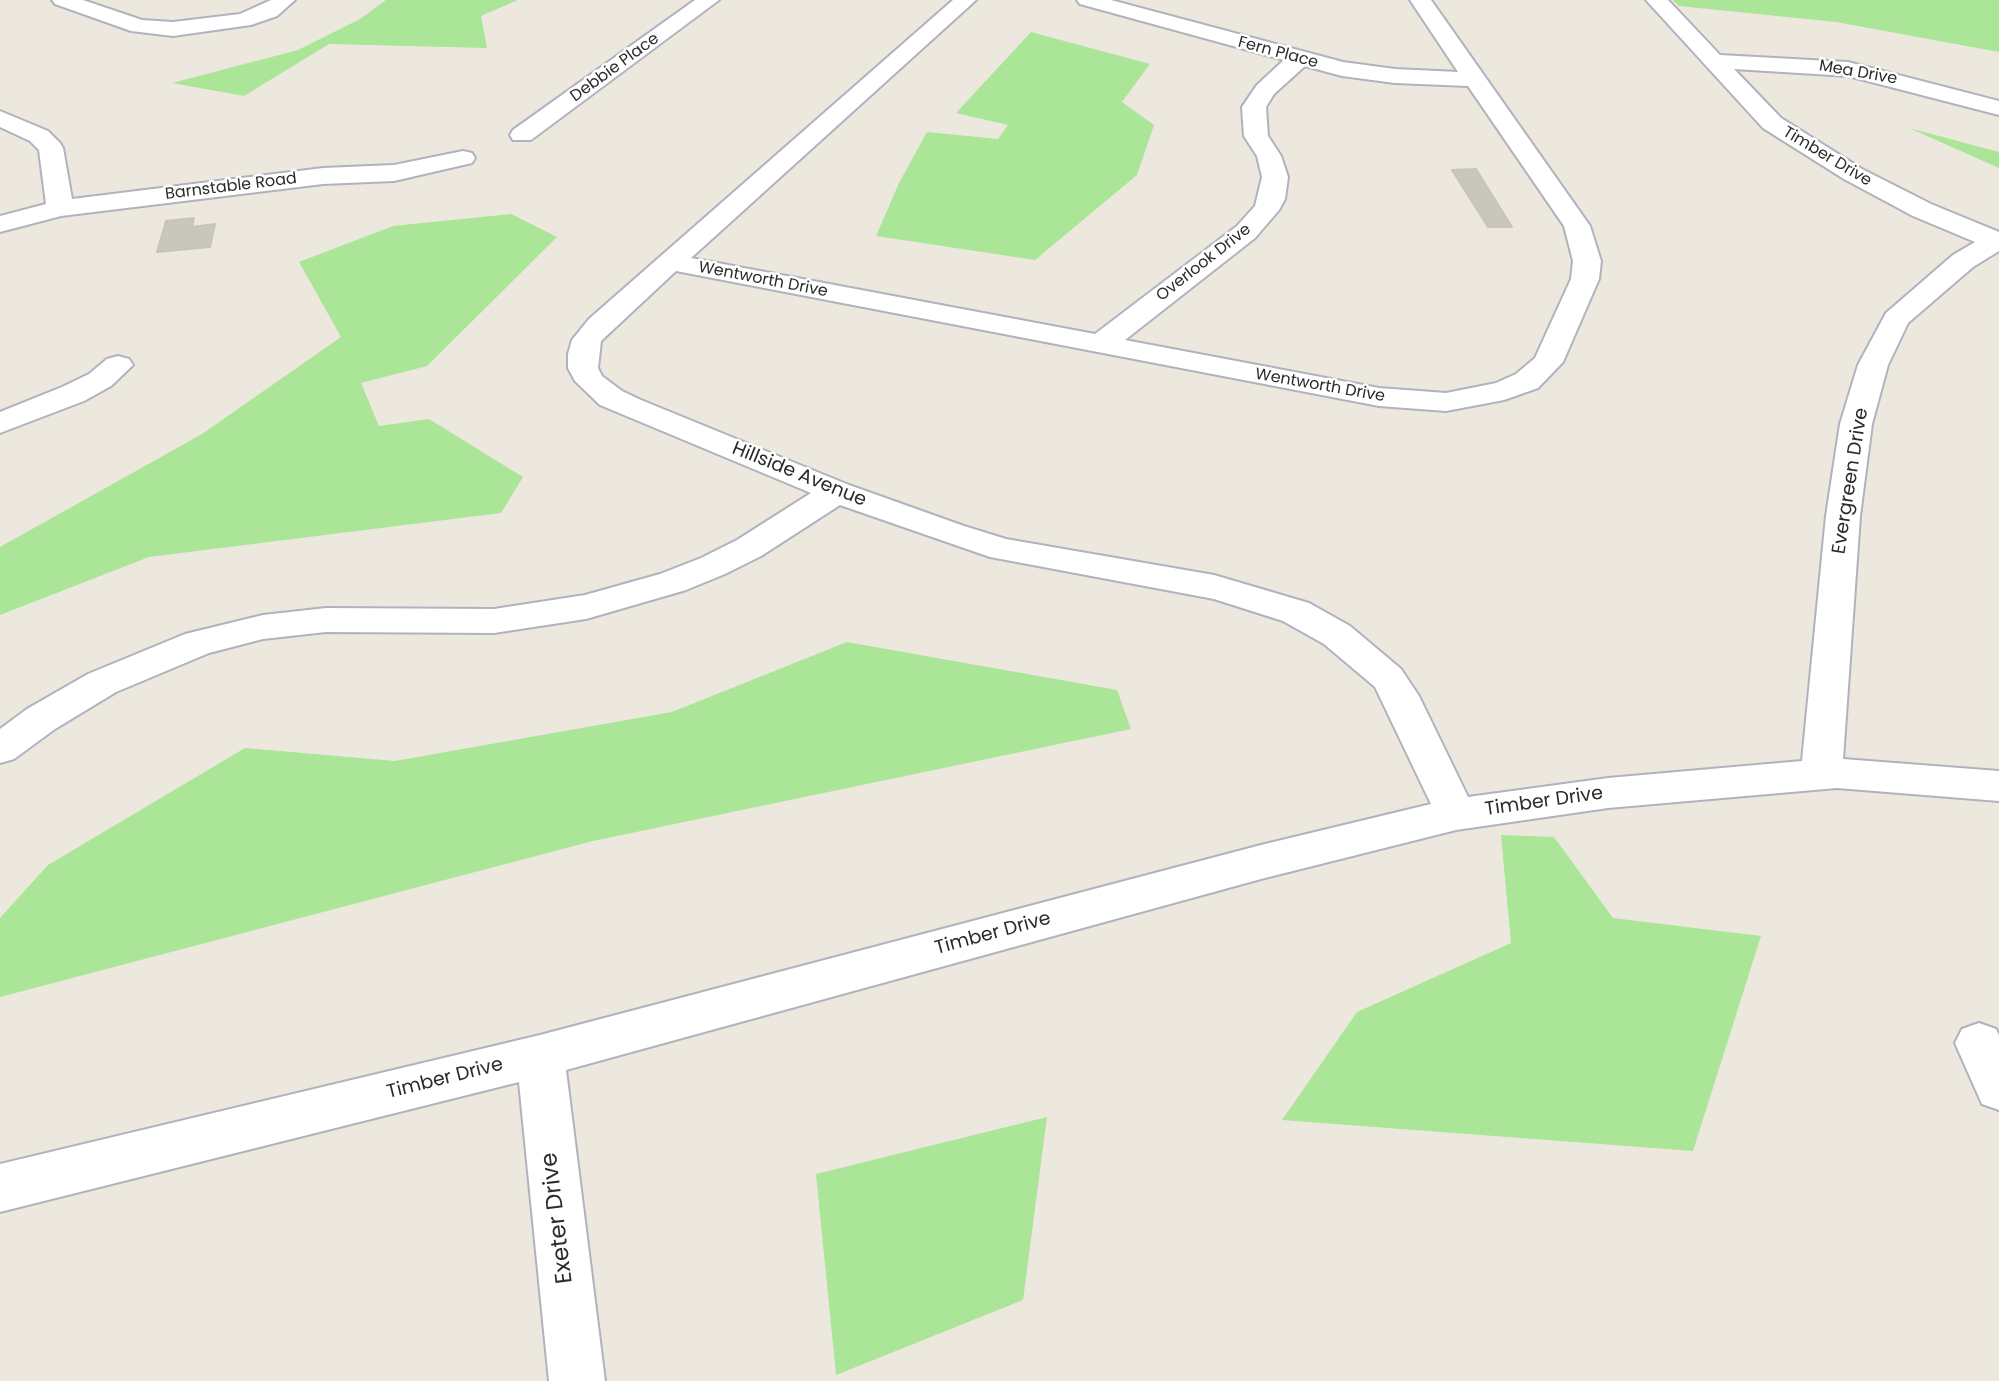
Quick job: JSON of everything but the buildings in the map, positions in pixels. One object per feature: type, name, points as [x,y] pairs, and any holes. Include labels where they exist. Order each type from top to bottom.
[{"type":"street","points":[[62,0],[139,26],[173,29],[243,20],[285,0]]},
{"type":"street","name":"Debbie Place","points":[[522,135],[709,0]]},
{"type":"street","name":"Hillside Avenue","points":[[966,0],[591,334],[583,354],[583,368],[590,381],[611,398],[630,407],[837,492],[1002,549],[1214,587],[1274,603],[1317,623],[1373,663],[1400,696],[1456,814]]},
{"type":"street","name":"Fern Place","points":[[1087,0],[1299,59],[1381,74],[1474,79]]},
{"type":"street","name":"Wentworth Drive","points":[[671,262],[1099,345],[1412,401],[1477,398],[1527,381],[1548,362],[1584,279],[1587,261],[1577,226],[1420,0]]},
{"type":"street","name":"Timber Drive","points":[[1656,0],[1772,123],[1793,138],[1910,204],[1997,242]]},
{"type":"street","name":"Overlook Drive","points":[[1099,345],[1246,232],[1266,210],[1272,200],[1275,177],[1269,156],[1255,135],[1254,107],[1265,90],[1299,59]]},
{"type":"street","name":"Mea Drive","points":[[1713,61],[1848,68],[1999,108]]},
{"type":"street","points":[[0,118],[39,136],[51,148],[60,208]]},
{"type":"street","name":"Barnstable Road","points":[[0,225],[60,208],[323,176],[394,173],[463,158]]},
{"type":"street","name":"Evergreen Drive","points":[[1821,776],[1843,516],[1856,424],[1873,365],[1896,319],[1963,261],[1997,242]]},
{"type":"street","points":[[0,423],[73,394],[100,380],[118,365]]},
{"type":"street","points":[[0,748],[41,719],[102,683],[198,643],[262,627],[315,621],[470,622],[586,607],[652,589],[713,566],[760,541],[837,492]]},
{"type":"street","name":"Timber Drive","points":[[0,1188],[540,1056],[1261,862],[1456,814],[1608,793],[1837,773],[1999,786]]},
{"type":"street","points":[[1979,1044],[1999,1089]]},
{"type":"street","name":"Exeter Drive","points":[[540,1056],[577,1381]]},
{"type":"green space","points":[[386,0],[518,0],[481,16],[487,48],[329,44],[244,96],[172,83],[298,50],[360,19]]},
{"type":"green space","points":[[1673,0],[1999,0],[1999,52],[1836,22],[1679,6]]},
{"type":"green space","points":[[1031,32],[1150,64],[1122,102],[1154,125],[1137,175],[1035,260],[876,236],[899,183],[927,132],[998,139],[1008,125],[956,113]]},
{"type":"green space","points":[[1909,128],[1999,152],[1999,168]]},
{"type":"green space","points":[[511,214],[557,237],[427,366],[361,383],[379,426],[429,419],[523,477],[501,513],[149,557],[0,615],[0,547],[202,434],[341,337],[299,262],[393,226]]},
{"type":"green space","points":[[847,642],[1117,690],[1131,729],[593,841],[0,997],[0,918],[48,865],[245,748],[395,761],[672,712]]},
{"type":"green space","points":[[1501,835],[1554,837],[1613,918],[1761,936],[1693,1151],[1282,1120],[1357,1012],[1511,943]]},
{"type":"green space","points":[[1047,1117],[1023,1300],[836,1375],[816,1174]]}]
